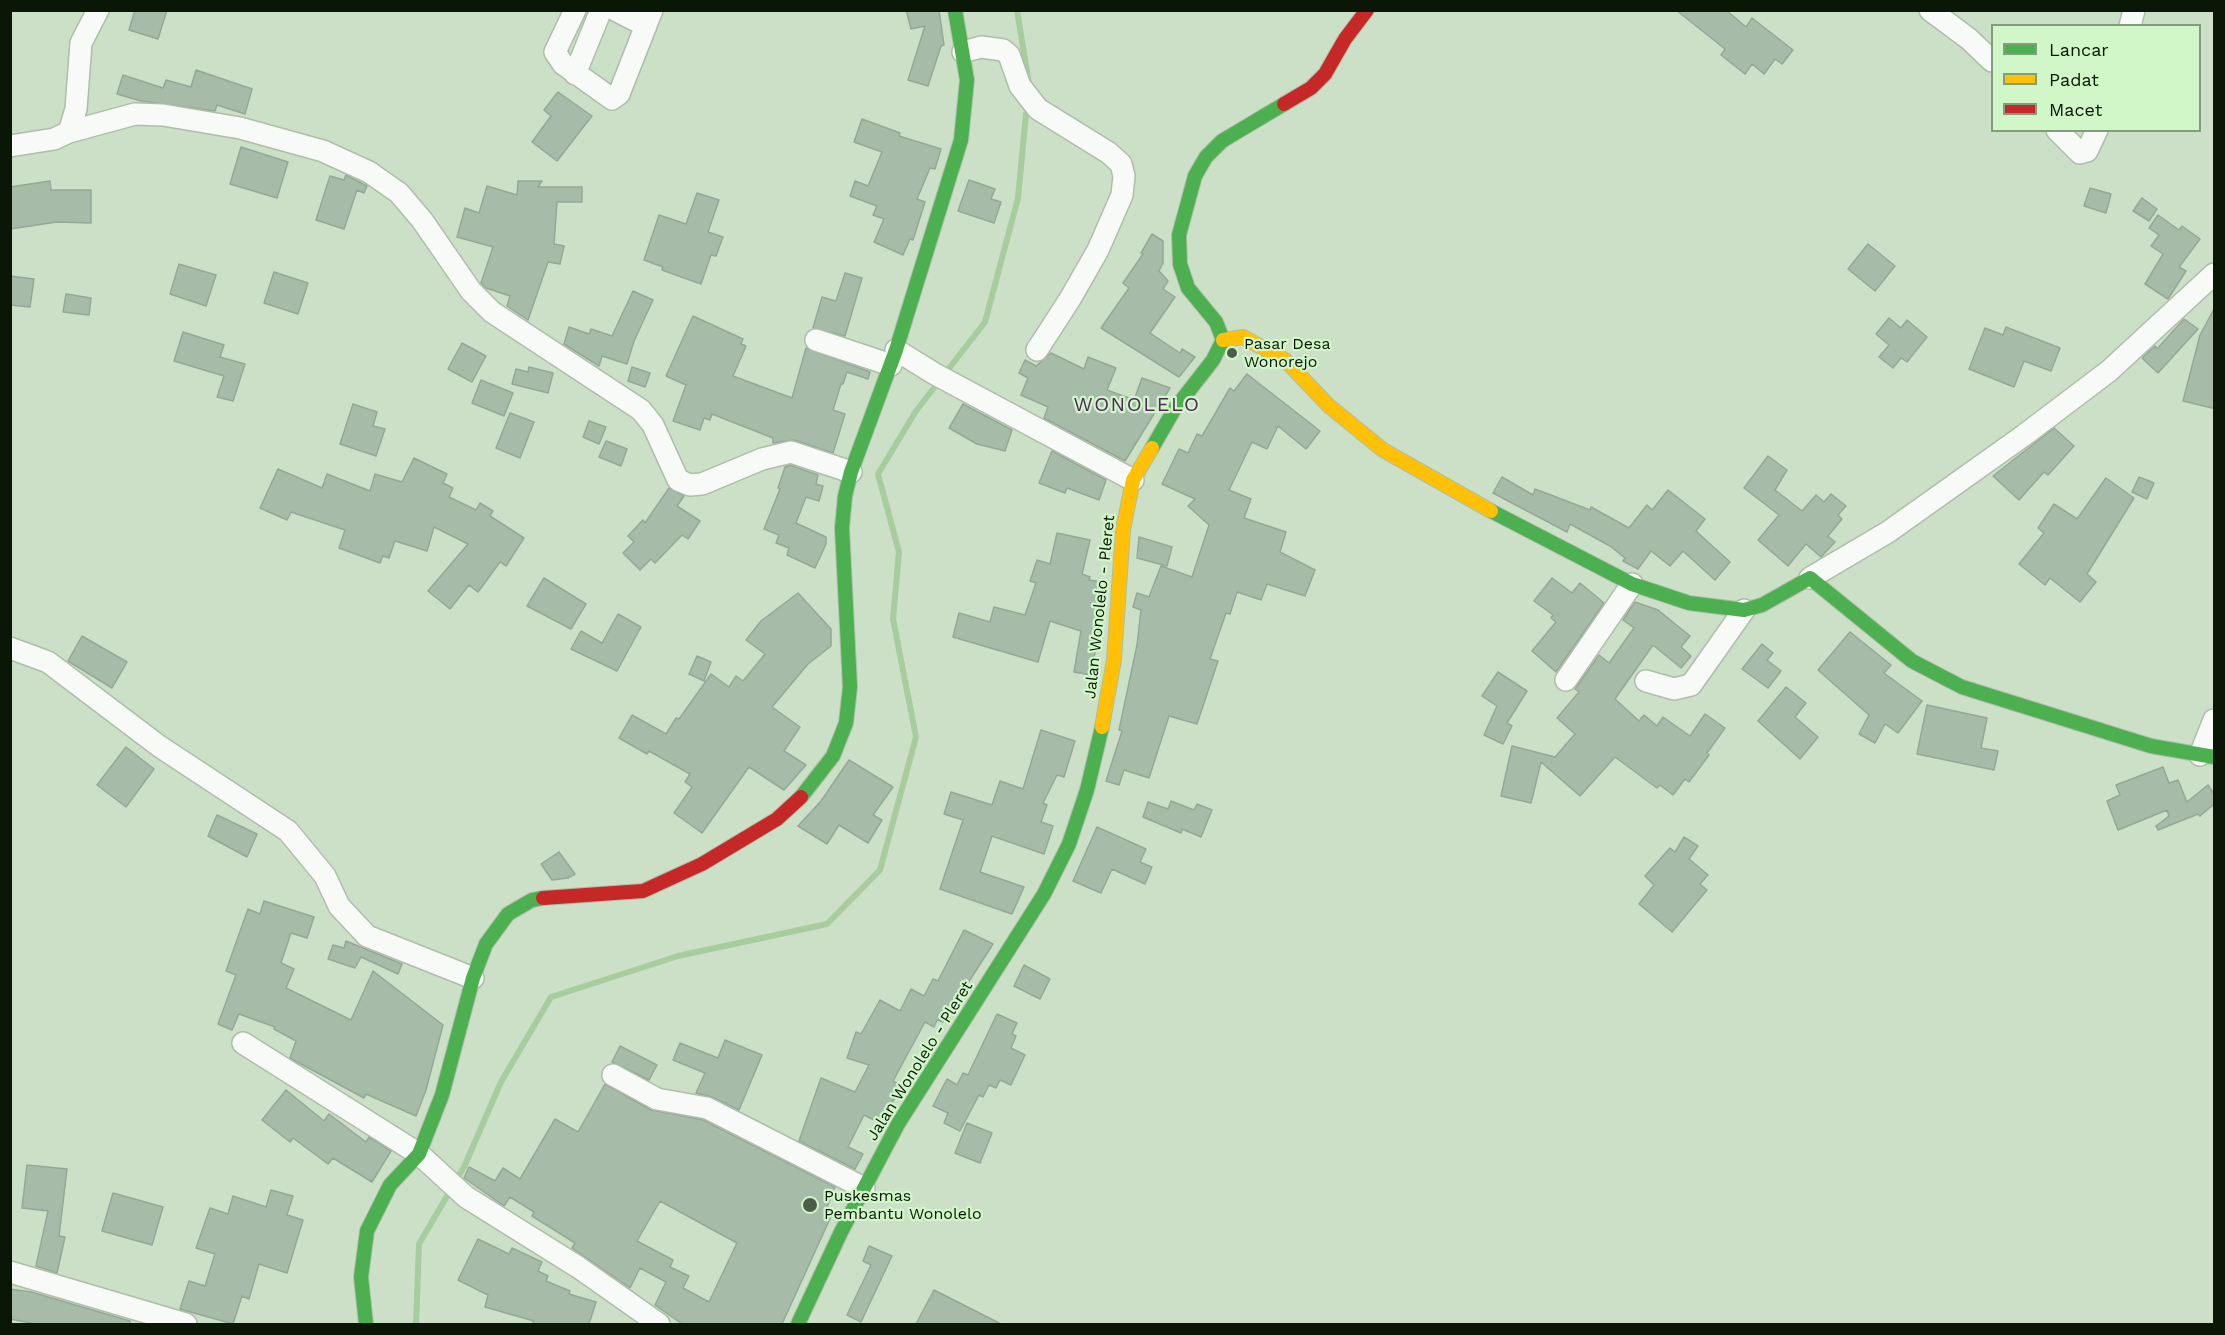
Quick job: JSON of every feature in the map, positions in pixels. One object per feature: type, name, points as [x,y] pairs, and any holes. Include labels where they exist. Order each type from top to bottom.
[{"type":"street","points":[[69,132],[76,109],[81,43],[98,10]]},
{"type":"street","points":[[575,10],[555,52],[563,64],[575,74],[612,99],[619,94],[649,18],[615,10]]},
{"type":"street","points":[[575,74],[601,10]]},
{"type":"street","points":[[366,1324],[361,1277],[367,1231],[390,1185],[419,1154],[442,1095],[473,978],[486,944],[508,914],[532,900],[564,895],[643,891],[702,864],[777,819],[808,791],[833,756],[846,723],[850,687],[842,528],[851,472],[894,357],[961,140],[967,80],[955,10]]},
{"type":"street","points":[[1367,10],[1345,39],[1325,74],[1311,88],[1222,141],[1206,156],[1195,176],[1179,235],[1180,264],[1188,288],[1216,322],[1222,340],[1243,338],[1258,343],[1285,360],[1329,406],[1383,450],[1455,492],[1632,584],[1689,603],[1744,610],[1762,605],[1888,532],[2109,371],[2214,274]]},
{"type":"street","points":[[1930,10],[1969,39],[1991,61]]},
{"type":"street","points":[[963,51],[981,47],[1003,50],[1009,55],[1028,99],[1050,118],[1109,153],[1121,164],[1124,176],[1122,195],[1098,250],[1037,350]]},
{"type":"street","points":[[10,146],[54,139],[69,132],[135,114],[163,115],[240,128],[323,151],[369,172],[399,193],[422,220],[471,291],[492,312],[641,410],[653,426],[678,480],[690,485],[702,484],[762,459],[791,452],[851,472]]},
{"type":"street","points":[[2059,132],[2080,153],[2087,151],[2096,132]]},
{"type":"street","points":[[816,340],[894,357],[935,374],[1133,480]]},
{"type":"street","name":"Jalan Wonolelo - Pleret","points":[[798,1324],[898,1124],[1044,894],[1069,844],[1087,790],[1101,735],[1114,660],[1123,530],[1133,480],[1174,410],[1213,360],[1222,340]]},
{"type":"street","points":[[1809,578],[1912,661],[1962,687],[2151,746],[2207,756],[2214,720]]},
{"type":"street","points":[[1566,680],[1632,584]]},
{"type":"street","points":[[1646,681],[1674,689],[1690,685],[1744,610]]},
{"type":"street","points":[[10,648],[48,662],[159,746],[288,831],[325,876],[345,914],[367,936],[473,978]]},
{"type":"street","points":[[243,1043],[419,1154],[466,1197],[578,1267],[659,1324]]},
{"type":"street","points":[[613,1075],[657,1099],[707,1108],[864,1188]]},
{"type":"street","points":[[10,1272],[186,1324]]},
{"type":"building","points":[[135,10],[167,10],[158,39],[129,30]]},
{"type":"building","points":[[906,10],[939,10],[944,45],[941,46],[928,86],[908,80],[925,26],[911,29]]},
{"type":"building","points":[[1676,10],[1726,10],[1746,27],[1752,18],[1793,50],[1782,64],[1775,59],[1764,74],[1752,64],[1745,74],[1721,55],[1725,49]]},
{"type":"building","points":[[196,70],[252,89],[245,114],[217,105],[215,111],[141,101],[117,94],[123,75],[163,88],[166,80],[191,87]]},
{"type":"building","points":[[558,92],[592,116],[557,161],[532,142],[551,116],[544,110]]},
{"type":"building","points":[[862,119],[900,133],[899,136],[941,149],[935,169],[930,168],[917,199],[925,202],[913,240],[910,239],[903,255],[874,242],[884,219],[873,215],[877,206],[850,196],[855,181],[868,186],[882,152],[854,142]]},
{"type":"building","points":[[241,147],[288,162],[277,198],[230,184]]},
{"type":"building","points":[[346,175],[367,186],[364,193],[357,190],[344,229],[316,220],[330,176],[344,180]]},
{"type":"building","points":[[969,180],[995,189],[991,199],[1001,202],[994,223],[958,211]]},
{"type":"building","points":[[50,181],[51,190],[91,190],[91,223],[57,222],[10,229],[10,187]]},
{"type":"building","points":[[518,181],[542,181],[538,187],[582,187],[582,202],[557,202],[554,244],[564,246],[560,264],[548,262],[528,320],[507,306],[510,296],[486,288],[481,283],[493,247],[457,237],[465,208],[479,213],[487,186],[517,195]]},
{"type":"building","points":[[2090,188],[2111,194],[2106,213],[2084,206]]},
{"type":"building","points":[[697,193],[719,200],[708,232],[723,237],[716,256],[711,255],[701,284],[662,270],[663,267],[644,260],[659,215],[686,224]]},
{"type":"building","points":[[2142,198],[2157,209],[2149,221],[2133,211]]},
{"type":"building","points":[[2158,215],[2179,230],[2182,226],[2200,239],[2179,267],[2186,271],[2168,299],[2145,284],[2163,254],[2151,246],[2159,235],[2149,228]]},
{"type":"building","points":[[1152,234],[1163,241],[1163,263],[1159,271],[1168,281],[1163,289],[1175,297],[1150,333],[1180,353],[1182,349],[1195,357],[1179,377],[1101,328],[1129,288],[1123,283],[1143,254],[1141,253]]},
{"type":"building","points":[[1868,244],[1895,266],[1875,291],[1848,269]]},
{"type":"building","points":[[179,264],[216,275],[206,306],[170,294]]},
{"type":"building","points":[[274,272],[308,283],[298,314],[264,303]]},
{"type":"building","points":[[845,273],[862,278],[845,336],[813,328],[822,297],[836,301]]},
{"type":"building","points":[[10,276],[34,279],[30,307],[10,305]]},
{"type":"building","points":[[633,291],[653,300],[634,341],[627,364],[602,356],[599,366],[564,344],[569,327],[589,334],[591,329],[612,336]]},
{"type":"building","points":[[66,294],[91,298],[89,315],[63,312]]},
{"type":"building","points":[[2214,309],[2214,408],[2212,408],[2183,401],[2200,335]]},
{"type":"building","points":[[693,316],[743,339],[741,344],[746,346],[733,376],[792,398],[806,348],[870,372],[868,379],[847,372],[841,384],[833,410],[845,414],[833,453],[794,440],[773,443],[773,438],[712,414],[710,420],[704,418],[700,430],[673,421],[686,385],[666,376]]},
{"type":"building","points":[[1889,318],[1901,328],[1907,320],[1927,337],[1907,362],[1901,358],[1893,368],[1879,357],[1889,345],[1876,334]]},
{"type":"building","points":[[2184,319],[2198,329],[2158,373],[2142,358],[2155,346],[2157,349]]},
{"type":"building","points":[[2006,327],[2060,348],[2051,371],[2024,361],[2014,387],[1969,369],[1985,328],[2003,335]]},
{"type":"building","points":[[183,332],[224,345],[220,357],[245,364],[233,401],[217,397],[224,376],[174,361]]},
{"type":"building","points":[[462,343],[486,356],[472,382],[448,369]]},
{"type":"building","points":[[1051,353],[1084,369],[1088,357],[1116,368],[1107,390],[1134,400],[1142,378],[1170,388],[1125,461],[1044,418],[1048,407],[1021,395],[1028,378],[1019,373],[1025,360],[1036,366]]},
{"type":"building","points":[[529,367],[553,373],[548,393],[512,384],[516,369],[528,372]]},
{"type":"building","points":[[632,367],[650,373],[645,387],[628,381]]},
{"type":"building","points":[[1247,374],[1320,431],[1306,449],[1278,426],[1267,449],[1252,442],[1229,490],[1251,499],[1244,518],[1286,532],[1280,552],[1315,570],[1305,596],[1267,584],[1261,600],[1237,592],[1230,614],[1226,613],[1210,659],[1218,661],[1197,724],[1169,716],[1149,778],[1124,770],[1119,785],[1106,781],[1122,731],[1119,730],[1137,645],[1141,610],[1133,607],[1137,593],[1149,597],[1161,566],[1192,577],[1209,525],[1188,506],[1195,499],[1162,484],[1179,449],[1188,453],[1197,434],[1202,436],[1230,388],[1234,391]]},
{"type":"building","points":[[481,380],[513,393],[504,416],[472,403]]},
{"type":"building","points":[[353,404],[377,412],[373,426],[385,429],[376,456],[340,444]]},
{"type":"building","points":[[963,404],[1012,430],[1005,451],[977,444],[949,428]]},
{"type":"building","points":[[510,413],[534,422],[520,458],[496,448]]},
{"type":"building","points":[[589,421],[606,427],[599,444],[583,437]]},
{"type":"building","points":[[2054,428],[2074,446],[2048,475],[2044,472],[2019,500],[1993,476]]},
{"type":"building","points":[[606,441],[627,449],[621,466],[599,457]]},
{"type":"building","points":[[1052,451],[1106,480],[1099,500],[1067,488],[1065,493],[1039,483]]},
{"type":"building","points":[[1768,456],[1787,470],[1775,490],[1802,511],[1816,495],[1824,502],[1831,494],[1846,506],[1838,515],[1842,519],[1828,536],[1835,542],[1821,557],[1806,544],[1788,566],[1758,540],[1779,515],[1744,488]]},
{"type":"building","points":[[414,458],[447,474],[443,483],[453,488],[449,497],[476,510],[480,503],[493,511],[490,516],[524,538],[506,566],[500,562],[478,592],[469,585],[450,609],[428,591],[468,544],[434,527],[427,551],[395,541],[389,558],[383,556],[380,563],[339,548],[345,530],[291,512],[287,520],[260,508],[278,469],[322,488],[327,474],[370,491],[375,474],[402,482]]},
{"type":"building","points":[[790,465],[818,475],[816,484],[823,486],[819,501],[806,497],[796,523],[826,537],[826,544],[815,568],[787,555],[789,548],[776,543],[779,535],[764,529],[780,489],[778,488],[785,467]]},
{"type":"building","points":[[1502,477],[1533,495],[1535,489],[1590,510],[1591,507],[1629,528],[1647,505],[1652,510],[1668,490],[1705,519],[1696,531],[1730,562],[1715,580],[1683,551],[1670,566],[1651,551],[1638,569],[1623,561],[1625,558],[1610,546],[1570,524],[1567,532],[1493,493]]},
{"type":"building","points":[[2139,477],[2154,483],[2147,499],[2132,492]]},
{"type":"building","points":[[2106,478],[2134,498],[2087,574],[2096,582],[2080,602],[2050,578],[2045,585],[2019,564],[2044,533],[2038,528],[2054,504],[2077,519]]},
{"type":"building","points":[[669,488],[684,496],[677,506],[700,521],[688,539],[682,535],[655,563],[651,559],[640,570],[623,553],[634,542],[628,536],[643,520],[645,523]]},
{"type":"building","points":[[1057,533],[1090,540],[1082,574],[1090,577],[1089,580],[1101,582],[1099,629],[1091,675],[1074,672],[1081,631],[1050,621],[1038,662],[953,637],[959,613],[990,622],[994,607],[1025,615],[1036,583],[1030,581],[1037,560],[1050,564]]},
{"type":"building","points":[[1139,537],[1172,547],[1167,566],[1137,558]]},
{"type":"building","points":[[544,578],[586,604],[571,629],[527,606]]},
{"type":"building","points":[[1552,578],[1572,593],[1580,583],[1604,603],[1556,672],[1532,651],[1556,622],[1551,618],[1553,615],[1534,601]]},
{"type":"building","points":[[798,593],[831,629],[831,646],[808,664],[772,707],[800,727],[784,751],[806,765],[784,790],[749,767],[702,833],[674,813],[692,787],[685,782],[690,774],[649,751],[647,754],[619,738],[632,715],[666,734],[711,674],[729,687],[736,676],[743,681],[765,654],[746,640],[761,621]]},
{"type":"building","points":[[1635,602],[1658,610],[1690,636],[1681,647],[1691,656],[1681,668],[1653,645],[1615,699],[1639,721],[1644,715],[1657,726],[1663,717],[1690,736],[1705,714],[1725,728],[1707,753],[1709,755],[1689,782],[1685,779],[1673,795],[1660,785],[1657,788],[1615,757],[1580,796],[1541,762],[1531,803],[1501,796],[1512,746],[1555,757],[1575,734],[1557,718],[1579,692],[1575,689],[1599,655],[1609,663],[1634,628],[1623,620]]},
{"type":"building","points":[[618,614],[641,627],[617,671],[571,649],[581,631],[602,643]]},
{"type":"building","points":[[1850,632],[1891,665],[1884,673],[1922,701],[1898,733],[1885,724],[1875,743],[1859,734],[1869,715],[1818,670]]},
{"type":"building","points":[[82,636],[127,662],[112,688],[68,661]]},
{"type":"building","points":[[1762,644],[1773,653],[1767,660],[1781,671],[1768,688],[1742,669]]},
{"type":"building","points":[[697,656],[711,662],[704,681],[689,674]]},
{"type":"building","points":[[1498,672],[1527,691],[1507,723],[1512,726],[1503,744],[1484,735],[1497,706],[1482,696]]},
{"type":"building","points":[[1786,687],[1806,703],[1795,717],[1818,737],[1800,759],[1758,721]]},
{"type":"building","points":[[1927,705],[1987,718],[1981,748],[1998,751],[1994,770],[1917,754]]},
{"type":"building","points":[[1041,730],[1075,741],[1064,777],[1057,775],[1043,803],[1047,805],[1041,822],[1053,826],[1044,854],[992,836],[980,872],[1024,887],[1012,914],[940,889],[963,820],[944,814],[951,792],[992,805],[1000,781],[1023,789]]},
{"type":"building","points":[[126,747],[154,769],[126,807],[97,785]]},
{"type":"building","points":[[849,760],[893,787],[873,815],[882,820],[868,843],[839,825],[827,844],[798,826],[821,801]]},
{"type":"building","points":[[2163,767],[2169,783],[2178,780],[2187,802],[2208,785],[2214,794],[2214,804],[2200,816],[2198,814],[2158,830],[2156,826],[2169,816],[2167,810],[2118,830],[2107,801],[2120,795],[2116,785]]},
{"type":"building","points":[[1171,801],[1194,810],[1197,804],[1212,810],[1201,837],[1182,829],[1181,833],[1143,817],[1148,802],[1168,809]]},
{"type":"building","points":[[217,815],[257,834],[247,857],[208,836]]},
{"type":"building","points":[[1097,827],[1146,849],[1140,862],[1152,867],[1145,884],[1112,869],[1101,893],[1073,881]]},
{"type":"building","points":[[1684,837],[1698,846],[1689,859],[1708,875],[1700,884],[1707,890],[1672,932],[1639,904],[1654,885],[1645,876],[1670,848],[1675,852]]},
{"type":"building","points":[[559,852],[575,874],[568,878],[552,880],[541,864]]},
{"type":"building","points":[[264,901],[314,917],[307,938],[291,933],[281,963],[294,969],[286,988],[351,1020],[373,971],[443,1025],[426,1090],[416,1116],[366,1094],[364,1098],[290,1058],[296,1041],[274,1029],[275,1027],[239,1014],[232,1030],[218,1024],[236,975],[226,971],[248,909],[260,914]]},
{"type":"building","points":[[964,930],[993,944],[943,1022],[937,1020],[934,1027],[925,1022],[893,1081],[902,1086],[880,1123],[864,1115],[848,1147],[863,1154],[855,1169],[799,1141],[821,1078],[855,1092],[869,1065],[847,1058],[856,1032],[861,1034],[880,1000],[900,1011],[911,989],[924,996],[933,979],[938,981]]},
{"type":"building","points":[[346,941],[402,964],[398,974],[361,957],[355,968],[328,959],[333,945],[344,948]]},
{"type":"building","points":[[1024,965],[1050,979],[1040,999],[1014,986]]},
{"type":"building","points":[[997,1014],[1017,1023],[1012,1034],[1016,1036],[1011,1048],[1025,1055],[1011,1085],[1000,1080],[996,1088],[989,1085],[983,1097],[979,1095],[960,1131],[944,1123],[948,1113],[933,1106],[947,1079],[957,1085],[963,1073],[968,1075]]},
{"type":"building","points":[[725,1040],[762,1055],[739,1110],[712,1097],[696,1093],[705,1073],[673,1060],[680,1043],[718,1058]]},
{"type":"building","points":[[620,1046],[657,1065],[649,1080],[612,1062]]},
{"type":"building","points":[[605,1084],[651,1110],[703,1120],[835,1187],[827,1207],[834,1210],[782,1324],[682,1324],[655,1305],[666,1282],[640,1268],[630,1288],[572,1248],[575,1243],[532,1216],[534,1212],[510,1197],[504,1206],[464,1178],[469,1167],[495,1181],[503,1168],[520,1179],[555,1119],[578,1132]],"holes":[[[660,1201],[737,1243],[709,1302],[683,1288],[689,1276],[670,1267],[673,1260],[637,1241]]]},
{"type":"building","points":[[286,1090],[324,1121],[329,1114],[366,1142],[369,1137],[391,1151],[372,1182],[333,1158],[328,1164],[293,1138],[290,1142],[262,1120]]},
{"type":"building","points":[[967,1123],[992,1133],[980,1163],[955,1153]]},
{"type":"building","points":[[27,1165],[67,1169],[59,1236],[65,1237],[57,1273],[36,1266],[48,1211],[22,1208]]},
{"type":"building","points":[[271,1190],[293,1196],[287,1215],[303,1220],[287,1273],[259,1264],[249,1299],[242,1296],[233,1324],[180,1309],[189,1281],[205,1286],[215,1254],[196,1248],[210,1208],[228,1214],[233,1196],[266,1207]]},
{"type":"building","points":[[113,1193],[163,1207],[152,1245],[102,1231]]},
{"type":"building","points":[[478,1239],[509,1254],[512,1248],[542,1262],[538,1271],[548,1276],[546,1281],[570,1291],[569,1294],[596,1302],[589,1324],[532,1324],[534,1321],[485,1307],[488,1295],[458,1280]]},
{"type":"building","points":[[869,1246],[892,1256],[861,1322],[847,1315],[871,1265],[863,1261]]},
{"type":"building","points":[[10,1289],[31,1292],[130,1321],[130,1324],[36,1324],[10,1319]]},
{"type":"building","points":[[934,1290],[1001,1324],[916,1324]]},
{"type":"waterway","points":[[1017,10],[1029,84]]},
{"type":"waterway","points":[[416,1324],[419,1244],[464,1167],[501,1082],[551,997],[678,956],[827,924],[880,870],[916,737],[893,619],[899,552],[878,474],[916,411],[985,322],[1018,198],[1026,114]]},
{"type":"traffic: fast","points":[[801,797],[833,756],[846,723],[850,687],[842,528],[845,496],[851,472],[896,350],[961,140],[967,80],[955,10]]},
{"type":"traffic: fast","points":[[1152,448],[1174,410],[1213,360],[1223,340],[1216,322],[1188,288],[1180,264],[1179,235],[1195,176],[1206,157],[1222,141],[1284,104]]},
{"type":"traffic: fast","points":[[1491,511],[1632,584],[1689,603],[1744,610],[1762,605],[1810,578],[1912,661],[1962,687],[2151,746],[2214,757]]},
{"type":"traffic: fast","points":[[798,1324],[841,1232],[898,1124],[1044,894],[1069,844],[1087,790],[1102,727]]},
{"type":"traffic: fast","points":[[366,1324],[361,1277],[367,1231],[390,1185],[419,1154],[442,1095],[473,978],[486,944],[508,914],[532,900],[543,898]]},
{"type":"traffic: slow","points":[[1223,340],[1243,337],[1285,360],[1329,406],[1383,450],[1491,511]]},
{"type":"traffic: slow","points":[[1102,727],[1114,660],[1123,530],[1133,480],[1152,448]]},
{"type":"traffic: jam","points":[[1284,104],[1311,88],[1325,74],[1345,39],[1367,10]]},
{"type":"traffic: jam","points":[[543,898],[643,891],[702,864],[777,819],[801,797]]},
{"type":"place","name":"Pasar Desa Wonorejo","points":[[1232,353]]},
{"type":"place","name":"Puskesmas Pembantu Wonolelo","points":[[810,1205]]},
{"type":"district","name":"WONOLELO","points":[[1137,405]]}]
